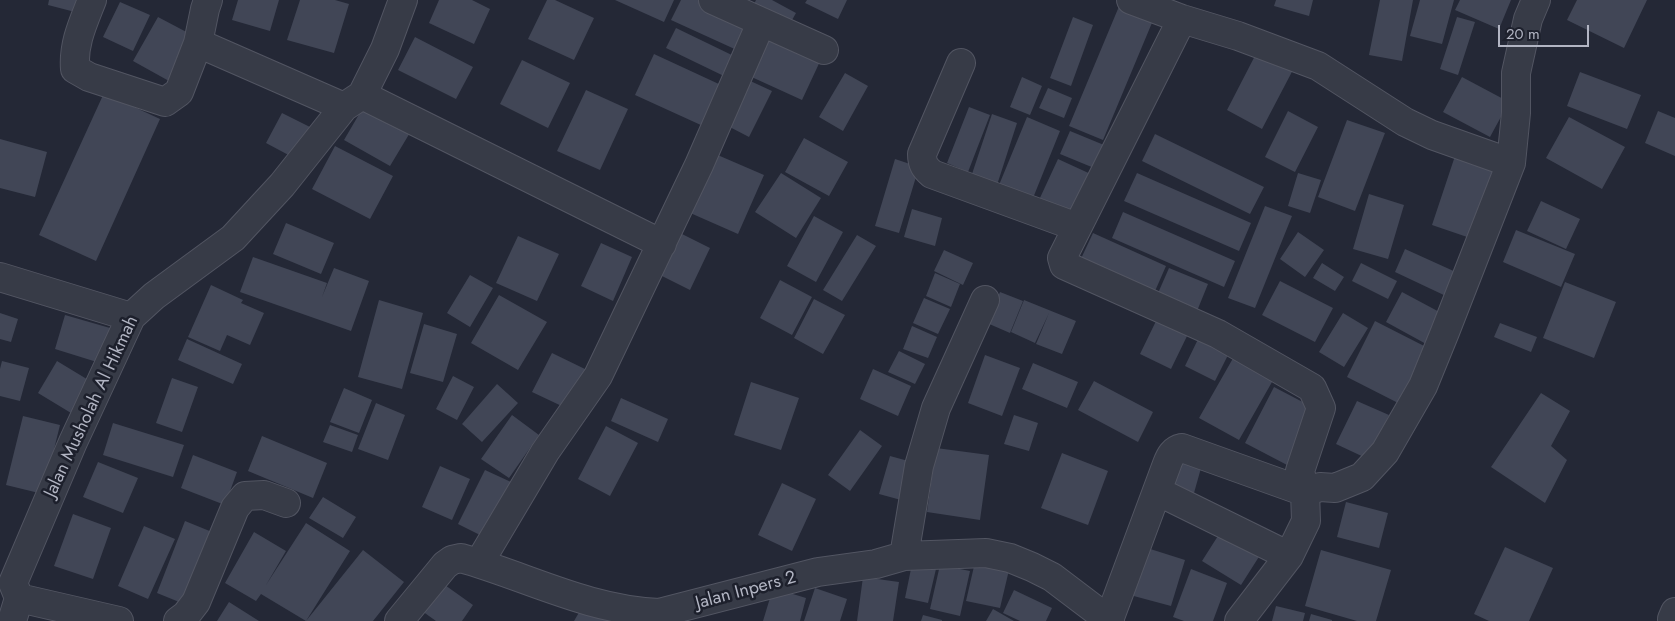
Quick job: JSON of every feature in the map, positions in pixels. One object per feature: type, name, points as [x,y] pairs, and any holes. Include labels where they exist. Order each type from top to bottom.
[{"type":"street","points":[[92,0],[79,31],[74,56],[75,69],[89,77],[165,102],[179,92],[198,43],[208,0]]},
{"type":"street","name":"Jalan Musholah Al Hikmah","points":[[11,597],[73,442],[131,317],[154,296],[233,238],[282,185],[353,101],[384,49],[403,0]]},
{"type":"street","points":[[713,0],[750,12],[824,50]]},
{"type":"street","points":[[1131,0],[1182,19],[1238,36],[1318,66],[1405,122],[1432,135],[1511,163]]},
{"type":"street","points":[[1110,620],[1171,454],[1176,449],[1182,448],[1305,492],[1320,487],[1335,488],[1362,477],[1385,452],[1423,386],[1511,163],[1516,113],[1516,73],[1528,19],[1536,0]]},
{"type":"street","points":[[479,563],[545,452],[598,376],[699,165],[750,12]]},
{"type":"street","points":[[1182,19],[1062,258],[1064,265],[1218,334],[1312,388],[1321,408],[1300,470],[1305,492],[1306,521],[1289,556],[1239,621]]},
{"type":"street","points":[[198,43],[353,101],[662,244]]},
{"type":"street","points":[[961,63],[922,154],[922,163],[925,168],[932,174],[1077,227]]},
{"type":"street","points":[[0,277],[131,317]]},
{"type":"street","points":[[904,556],[919,466],[936,408],[985,300]]},
{"type":"street","points":[[1157,491],[1289,556]]},
{"type":"street","points":[[178,621],[186,615],[196,602],[234,508],[245,496],[264,495],[286,503]]},
{"type":"street","name":"Jalan Inpers 2","points":[[398,621],[445,565],[452,560],[462,558],[595,604],[634,612],[659,614],[818,572],[876,564],[904,556],[986,553],[1010,558],[1032,567],[1052,578],[1110,620]]},
{"type":"street","points":[[11,597],[119,621]]},
{"type":"building","points":[[49,0],[78,0],[75,12],[48,5]]},
{"type":"building","points":[[238,0],[279,0],[270,31],[232,20]]},
{"type":"building","points":[[300,0],[335,0],[349,4],[334,53],[287,40]]},
{"type":"building","points":[[439,0],[472,0],[490,9],[474,44],[429,23]]},
{"type":"building","points":[[547,0],[555,0],[594,18],[574,60],[528,39]]},
{"type":"building","points":[[615,0],[674,0],[664,22]]},
{"type":"building","points":[[681,0],[707,0],[753,21],[739,51],[671,20]]},
{"type":"building","points":[[756,0],[772,0],[796,13],[787,29],[751,10]]},
{"type":"building","points":[[807,0],[847,0],[838,19],[805,3]]},
{"type":"building","points":[[1276,0],[1313,0],[1309,16],[1274,6]]},
{"type":"building","points":[[1380,0],[1413,0],[1402,61],[1369,55]]},
{"type":"building","points":[[1420,0],[1454,0],[1442,44],[1410,36]]},
{"type":"building","points":[[1460,0],[1511,0],[1499,29],[1455,10]]},
{"type":"building","points":[[1577,0],[1647,0],[1624,48],[1567,20]]},
{"type":"building","points":[[120,2],[150,15],[133,51],[103,37]]},
{"type":"building","points":[[1120,4],[1154,18],[1103,140],[1069,126]]},
{"type":"building","points":[[158,17],[194,36],[169,81],[133,61]]},
{"type":"building","points":[[1073,17],[1093,25],[1071,86],[1050,78]]},
{"type":"building","points":[[1457,17],[1475,22],[1458,75],[1440,69]]},
{"type":"building","points":[[676,28],[738,58],[728,78],[666,48]]},
{"type":"building","points":[[766,28],[823,55],[802,100],[745,74]]},
{"type":"building","points":[[415,37],[473,67],[456,99],[398,70]]},
{"type":"building","points":[[1259,48],[1295,66],[1262,129],[1227,110]]},
{"type":"building","points":[[654,54],[721,85],[703,126],[635,95]]},
{"type":"building","points":[[522,60],[570,83],[548,128],[500,104]]},
{"type":"building","points":[[1580,72],[1641,95],[1627,129],[1567,106]]},
{"type":"building","points":[[845,73],[868,86],[843,131],[819,117]]},
{"type":"building","points":[[1022,77],[1042,86],[1030,115],[1010,107]]},
{"type":"building","points":[[1462,77],[1509,102],[1490,137],[1443,112]]},
{"type":"building","points":[[746,79],[772,91],[749,137],[724,124]]},
{"type":"building","points":[[1048,88],[1072,98],[1064,118],[1039,108]]},
{"type":"building","points":[[586,90],[628,109],[600,170],[557,151]]},
{"type":"building","points":[[104,93],[160,119],[96,261],[39,235]]},
{"type":"building","points":[[365,104],[411,131],[390,166],[344,140]]},
{"type":"building","points":[[969,107],[990,115],[968,172],[947,163]]},
{"type":"building","points":[[1288,111],[1318,127],[1295,172],[1265,157]]},
{"type":"building","points":[[1658,111],[1675,118],[1675,156],[1645,143]]},
{"type":"building","points":[[282,113],[312,128],[296,159],[266,143]]},
{"type":"building","points":[[992,114],[1017,123],[997,185],[971,177]]},
{"type":"building","points":[[1027,117],[1060,131],[1033,198],[999,185]]},
{"type":"building","points":[[1569,117],[1625,147],[1602,189],[1546,158]]},
{"type":"building","points":[[1347,120],[1385,133],[1355,211],[1318,197]]},
{"type":"building","points":[[1070,131],[1104,145],[1094,168],[1060,154]]},
{"type":"building","points":[[1155,134],[1264,187],[1250,214],[1142,161]]},
{"type":"building","points":[[804,138],[848,162],[829,196],[785,172]]},
{"type":"building","points":[[0,139],[47,152],[35,197],[0,188]]},
{"type":"building","points":[[335,146],[393,176],[370,219],[312,189]]},
{"type":"building","points":[[713,153],[764,175],[738,234],[688,212]]},
{"type":"building","points":[[1455,156],[1496,170],[1473,239],[1432,225]]},
{"type":"building","points":[[895,159],[919,167],[899,233],[875,226]]},
{"type":"building","points":[[1058,159],[1095,176],[1076,217],[1039,200]]},
{"type":"building","points":[[781,173],[821,198],[796,238],[755,212]]},
{"type":"building","points":[[1137,173],[1251,223],[1239,251],[1124,201]]},
{"type":"building","points":[[1298,173],[1321,180],[1310,213],[1288,206]]},
{"type":"building","points":[[1369,194],[1404,205],[1388,259],[1353,249]]},
{"type":"building","points":[[1541,201],[1580,219],[1566,249],[1527,231]]},
{"type":"building","points":[[1265,206],[1292,216],[1255,308],[1228,298]]},
{"type":"building","points":[[912,209],[942,218],[935,246],[904,237]]},
{"type":"building","points":[[1123,212],[1235,261],[1224,287],[1112,238]]},
{"type":"building","points":[[814,216],[843,232],[816,282],[787,266]]},
{"type":"building","points":[[286,223],[334,243],[321,274],[273,254]]},
{"type":"building","points":[[1516,230],[1575,254],[1561,287],[1503,262]]},
{"type":"building","points":[[1298,232],[1324,250],[1305,277],[1280,259]]},
{"type":"building","points":[[680,233],[710,248],[690,290],[660,275]]},
{"type":"building","points":[[1093,233],[1166,266],[1152,298],[1078,265]]},
{"type":"building","points":[[857,235],[876,246],[842,301],[823,290]]},
{"type":"building","points":[[518,236],[559,254],[537,301],[496,283]]},
{"type":"building","points":[[601,243],[632,257],[613,301],[581,286]]},
{"type":"building","points":[[1405,249],[1458,273],[1448,297],[1395,272]]},
{"type":"building","points":[[944,250],[973,263],[963,285],[934,271]]},
{"type":"building","points":[[253,257],[327,283],[322,297],[334,268],[369,281],[351,331],[240,292]]},
{"type":"building","points":[[1322,263],[1344,277],[1335,291],[1313,278]]},
{"type":"building","points":[[1361,263],[1397,281],[1388,299],[1352,281]]},
{"type":"building","points":[[1169,268],[1208,284],[1195,316],[1155,300]]},
{"type":"building","points":[[935,273],[960,284],[951,307],[926,296]]},
{"type":"building","points":[[470,275],[493,288],[470,327],[447,313]]},
{"type":"building","points":[[780,280],[812,297],[792,335],[760,318]]},
{"type":"building","points":[[1280,281],[1333,308],[1315,342],[1262,315]]},
{"type":"building","points":[[1565,282],[1616,302],[1594,358],[1543,338]]},
{"type":"building","points":[[211,285],[243,300],[241,303],[264,313],[250,345],[227,335],[220,351],[188,337]]},
{"type":"building","points":[[1000,292],[1023,301],[1010,333],[987,323]]},
{"type":"building","points":[[1402,292],[1445,315],[1428,345],[1386,322]]},
{"type":"building","points":[[499,295],[547,322],[518,370],[471,343]]},
{"type":"building","points":[[924,298],[950,309],[938,334],[913,323]]},
{"type":"building","points":[[814,299],[845,315],[823,354],[794,338]]},
{"type":"building","points":[[379,300],[423,313],[402,389],[358,377]]},
{"type":"building","points":[[1024,300],[1076,321],[1062,354],[1036,344],[1049,313],[1035,343],[1011,332]]},
{"type":"building","points":[[0,313],[18,319],[11,342],[0,339]]},
{"type":"building","points":[[1343,313],[1368,328],[1344,367],[1319,352]]},
{"type":"building","points":[[65,315],[110,328],[100,363],[55,349]]},
{"type":"building","points":[[1157,319],[1188,334],[1171,369],[1140,354]]},
{"type":"building","points":[[1375,321],[1430,349],[1402,405],[1347,377]]},
{"type":"building","points":[[1500,323],[1537,337],[1531,352],[1494,337]]},
{"type":"building","points":[[424,324],[457,334],[443,382],[410,373]]},
{"type":"building","points":[[912,326],[937,337],[928,358],[903,349]]},
{"type":"building","points":[[1201,333],[1231,349],[1215,381],[1185,366]]},
{"type":"building","points":[[187,339],[242,364],[233,384],[178,360]]},
{"type":"building","points":[[899,351],[925,364],[915,384],[888,372]]},
{"type":"building","points":[[552,353],[587,370],[568,409],[532,392]]},
{"type":"building","points":[[1236,353],[1276,375],[1239,440],[1199,418]]},
{"type":"building","points":[[985,355],[1020,368],[1002,416],[968,403]]},
{"type":"building","points":[[2,361],[29,368],[20,401],[0,396],[0,369]]},
{"type":"building","points":[[57,361],[90,381],[71,413],[38,393]]},
{"type":"building","points":[[1033,363],[1078,382],[1067,408],[1022,389]]},
{"type":"building","points":[[873,369],[911,386],[898,416],[860,399]]},
{"type":"building","points":[[453,376],[474,387],[457,420],[436,409]]},
{"type":"building","points":[[172,378],[198,387],[182,432],[156,423]]},
{"type":"building","points":[[1094,381],[1153,412],[1138,442],[1078,410]]},
{"type":"building","points":[[751,382],[799,398],[781,450],[734,435]]},
{"type":"building","points":[[497,384],[518,403],[482,442],[462,424]]},
{"type":"building","points":[[1274,387],[1318,410],[1289,466],[1245,443]]},
{"type":"building","points":[[344,388],[372,400],[359,433],[330,422]]},
{"type":"building","points":[[1541,393],[1570,411],[1551,446],[1567,460],[1545,503],[1491,467]]},
{"type":"building","points":[[621,398],[668,419],[658,442],[611,421]]},
{"type":"building","points":[[1357,401],[1389,415],[1368,459],[1336,444]]},
{"type":"building","points":[[376,403],[405,415],[388,460],[358,449]]},
{"type":"building","points":[[512,415],[539,435],[509,478],[481,459]]},
{"type":"building","points":[[1014,415],[1038,423],[1029,451],[1004,444]]},
{"type":"building","points":[[23,416],[60,425],[43,494],[6,485]]},
{"type":"building","points":[[113,423],[184,445],[173,477],[103,455]]},
{"type":"building","points":[[330,425],[358,435],[352,452],[323,442]]},
{"type":"building","points":[[606,426],[638,443],[610,496],[578,479]]},
{"type":"building","points":[[860,430],[882,446],[850,491],[828,475]]},
{"type":"building","points":[[262,436],[327,463],[313,498],[248,471]]},
{"type":"building","points":[[936,448],[989,455],[980,520],[927,512]]},
{"type":"building","points":[[1062,453],[1108,471],[1088,525],[1041,508]]},
{"type":"building","points":[[193,455],[237,472],[225,505],[181,488]]},
{"type":"building","points":[[890,456],[912,462],[901,500],[879,494]]},
{"type":"building","points":[[1172,460],[1201,468],[1194,493],[1165,484]]},
{"type":"building","points":[[98,462],[138,478],[123,513],[83,497]]},
{"type":"building","points":[[440,466],[470,479],[452,520],[422,507]]},
{"type":"building","points":[[485,470],[511,482],[484,537],[458,524]]},
{"type":"building","points":[[782,483],[816,499],[792,551],[758,535]]},
{"type":"building","points":[[323,497],[356,517],[343,538],[309,518]]},
{"type":"building","points":[[1346,502],[1388,513],[1379,548],[1337,537]]},
{"type":"building","points":[[73,514],[111,528],[93,579],[54,566]]},
{"type":"building","points":[[185,521],[217,534],[189,606],[157,593]]},
{"type":"building","points":[[306,523],[350,551],[306,621],[261,594],[256,601],[225,583],[254,532],[286,551],[266,585]]},
{"type":"building","points":[[144,526],[175,539],[148,599],[118,586]]},
{"type":"building","points":[[1223,528],[1262,552],[1241,585],[1202,561]]},
{"type":"building","points":[[1144,547],[1185,560],[1171,606],[1130,595]]},
{"type":"building","points":[[1505,547],[1553,568],[1529,621],[1489,621],[1474,614]]},
{"type":"building","points":[[363,550],[404,582],[373,621],[306,621]]},
{"type":"building","points":[[1321,550],[1391,570],[1376,621],[1357,621],[1305,606]]},
{"type":"building","points":[[975,562],[1009,570],[1000,608],[966,601]]},
{"type":"building","points":[[912,564],[936,569],[928,603],[905,598]]},
{"type":"building","points":[[940,565],[970,571],[960,616],[930,609]]},
{"type":"building","points":[[1191,569],[1227,583],[1213,621],[1184,621],[1173,617]]},
{"type":"building","points":[[863,577],[899,582],[893,621],[857,621]]},
{"type":"building","points":[[435,578],[473,605],[462,621],[436,621],[415,606]]},
{"type":"building","points":[[773,588],[806,598],[800,621],[763,621]]},
{"type":"building","points":[[815,588],[847,599],[840,621],[804,621]]},
{"type":"building","points":[[1014,590],[1052,608],[1046,621],[1020,621],[1003,613]]},
{"type":"building","points":[[229,602],[259,621],[217,621]]},
{"type":"building","points":[[1276,606],[1305,613],[1303,621],[1272,621]]},
{"type":"building","points":[[581,609],[608,621],[574,621]]},
{"type":"building","points":[[993,609],[1014,621],[986,621]]},
{"type":"building","points":[[1311,614],[1332,620],[1332,621],[1309,621]]},
{"type":"building","points":[[923,615],[942,620],[942,621],[921,621]]}]
